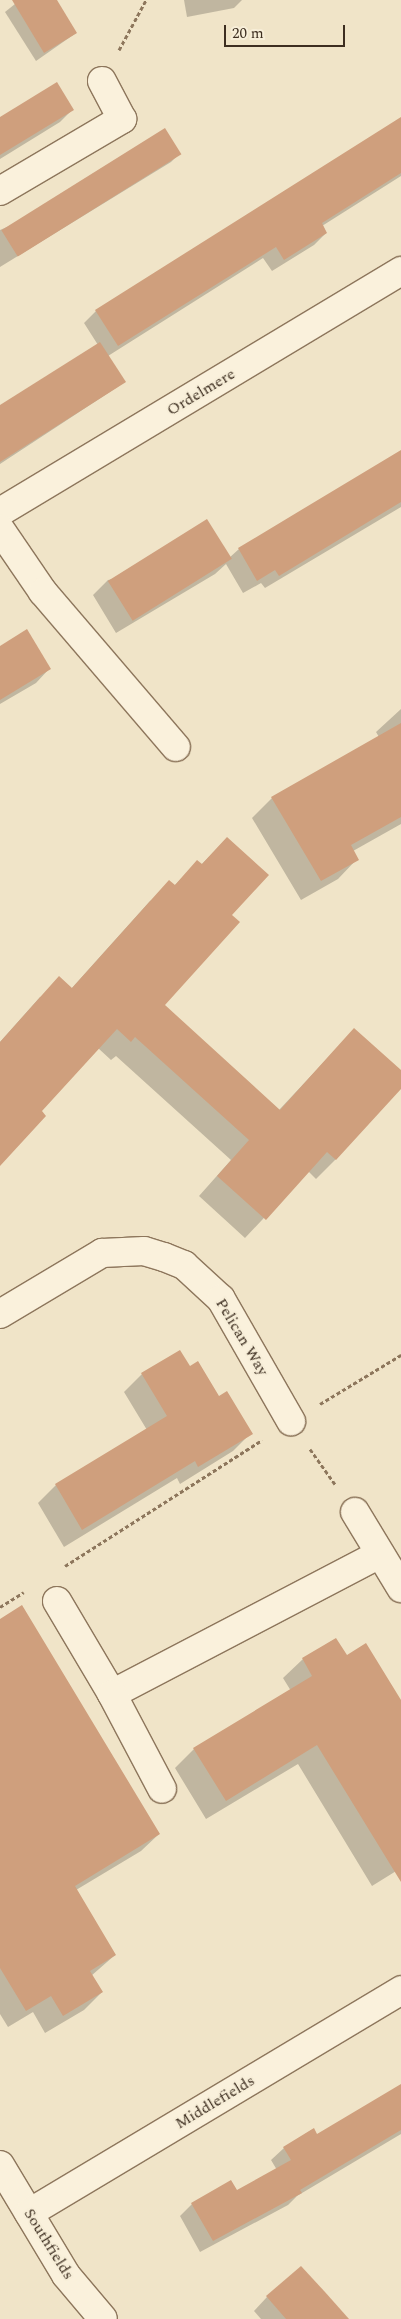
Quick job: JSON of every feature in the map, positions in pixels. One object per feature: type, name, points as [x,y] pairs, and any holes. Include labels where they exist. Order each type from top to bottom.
[{"type":"street","points":[[0,191],[122,119],[102,81]]},
{"type":"street","name":"Ordelmere","points":[[0,512],[401,271]]},
{"type":"street","points":[[0,529],[50,600],[176,747]]},
{"type":"street","name":"Pelican Way","points":[[0,1314],[102,1253],[144,1251],[164,1256],[184,1265],[221,1299],[291,1422]]},
{"type":"street","points":[[355,1512],[401,1588]]},
{"type":"street","points":[[112,1694],[380,1554]]},
{"type":"street","points":[[57,1601],[112,1694],[162,1789]]},
{"type":"street","name":"Middlefields","points":[[29,2213],[401,1990]]},
{"type":"street","name":"Southfields","points":[[0,2165],[66,2275],[103,2319]]},
{"type":"path","points":[[102,81],[146,0]]},
{"type":"path","points":[[58,1570],[291,1422],[401,1355]]},
{"type":"path","points":[[291,1422],[355,1512]]},
{"type":"path","points":[[0,1607],[33,1586]]},
{"type":"building","points":[[12,0],[57,0],[77,33],[44,53]]},
{"type":"building","points":[[57,82],[74,110],[0,155],[0,117]]},
{"type":"building","points":[[401,117],[401,173],[322,223],[327,233],[284,260],[276,247],[118,346],[95,310]]},
{"type":"building","points":[[165,128],[181,154],[18,257],[1,230]]},
{"type":"building","points":[[100,342],[126,382],[0,462],[0,405]]},
{"type":"building","points":[[401,450],[401,502],[279,576],[275,570],[257,581],[238,548]]},
{"type":"building","points":[[207,519],[232,559],[133,621],[108,581]]},
{"type":"building","points":[[27,629],[51,669],[0,700],[0,646]]},
{"type":"building","points":[[401,723],[401,817],[351,845],[359,860],[321,881],[271,797]]},
{"type":"building","points":[[227,837],[269,875],[232,915],[240,922],[165,1005],[280,1110],[354,1028],[401,1070],[401,1089],[336,1160],[327,1152],[266,1220],[217,1176],[249,1140],[135,1037],[131,1042],[117,1029],[42,1111],[46,1116],[0,1166],[0,1042],[59,976],[72,988],[169,880],[175,885],[197,860],[202,864]]},
{"type":"building","points":[[180,1350],[190,1366],[198,1361],[219,1396],[227,1391],[253,1434],[198,1467],[195,1461],[82,1530],[55,1484],[167,1416],[141,1373]]},
{"type":"building","points":[[22,1605],[160,1834],[75,1886],[116,1955],[90,1971],[103,1992],[63,2016],[51,1996],[26,2011],[0,1968],[0,1619]]},
{"type":"building","points":[[336,1638],[347,1655],[366,1643],[401,1700],[401,1882],[317,1745],[226,1801],[193,1748],[312,1676],[302,1658]]},
{"type":"building","points":[[401,2084],[401,2130],[300,2190],[302,2193],[213,2241],[191,2203],[231,2180],[237,2190],[291,2160],[283,2147],[314,2128],[317,2134]]},
{"type":"building","points":[[301,2266],[349,2319],[286,2319],[266,2296]]}]
